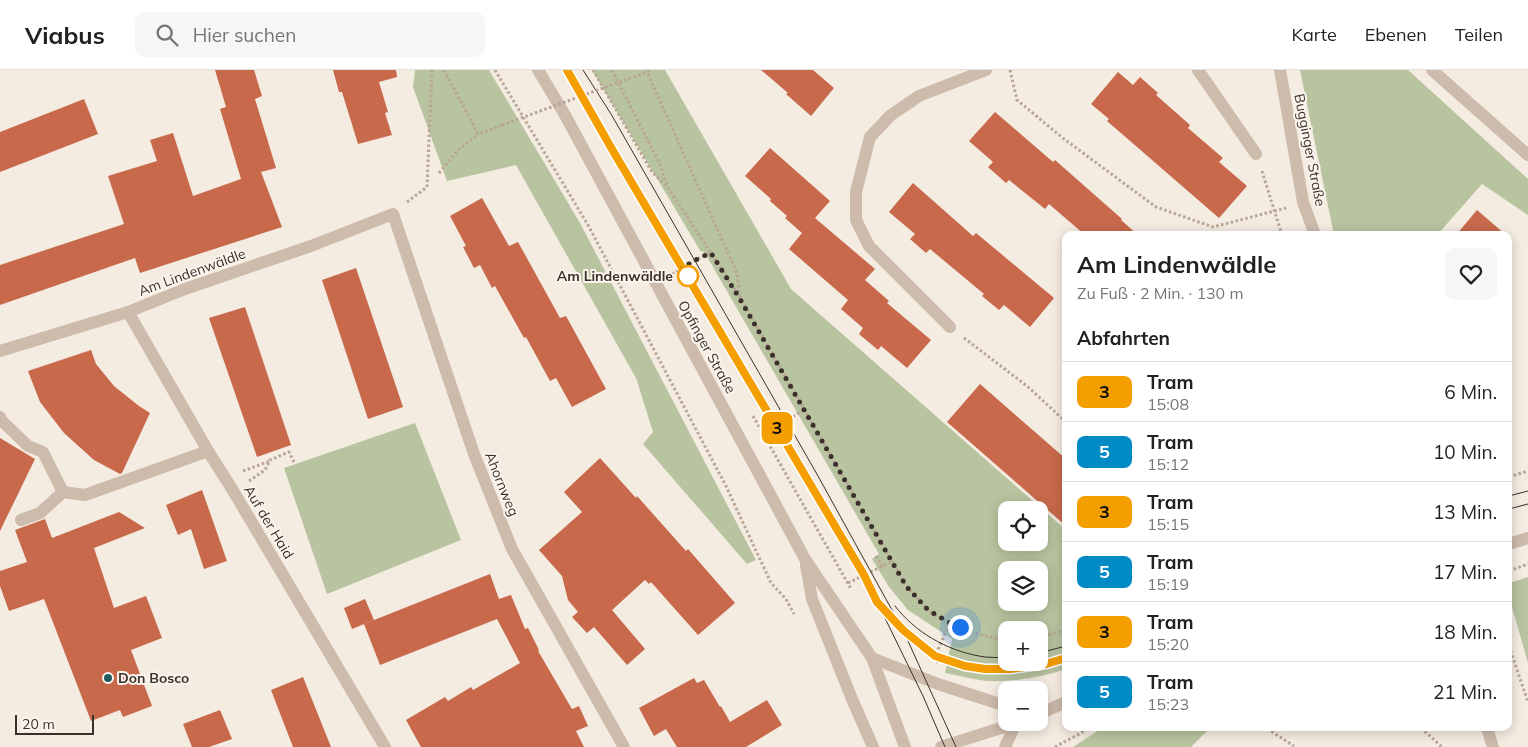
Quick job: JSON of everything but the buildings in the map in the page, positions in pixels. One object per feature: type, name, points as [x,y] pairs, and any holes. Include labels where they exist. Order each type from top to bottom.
[{"type":"street","name":"Opfinger Straße","points":[[538,70],[565,116],[805,559],[872,658],[905,747]]},
{"type":"street","points":[[950,327],[869,246],[856,220],[856,192],[870,137],[891,115],[919,96],[986,70]]},
{"type":"street","points":[[1198,70],[1256,154]]},
{"type":"street","name":"Bugginger Straße","points":[[1280,70],[1303,202],[1314,231]]},
{"type":"street","points":[[1432,70],[1528,155]]},
{"type":"street","name":"Am Lindenwäldle","points":[[0,351],[128,312],[185,289],[311,246],[393,214]]},
{"type":"street","name":"Ahornweg","points":[[393,214],[474,454],[512,548],[624,747]]},
{"type":"street","name":"Auf der Haid","points":[[128,312],[208,451],[385,747]]},
{"type":"street","points":[[0,417],[28,446],[43,452],[63,492]]},
{"type":"street","points":[[63,492],[85,495],[208,451]]},
{"type":"street","points":[[21,520],[40,513],[63,492]]},
{"type":"street","points":[[1512,543],[1528,538]]},
{"type":"street","name":"Opfinger Straße","points":[[805,559],[812,599],[873,747]]},
{"type":"street","points":[[872,658],[938,684],[998,703]]},
{"type":"street","points":[[1048,710],[1062,704]]},
{"type":"street","points":[[941,747],[998,730]]},
{"type":"street","points":[[1005,747],[1013,731]]},
{"type":"street","points":[[1488,731],[1493,747]]},
{"type":"path","points":[[393,214],[426,187],[432,70]]},
{"type":"path","points":[[444,70],[478,134]]},
{"type":"path","points":[[495,70],[588,224],[722,478],[771,583],[786,599],[797,619]]},
{"type":"path","points":[[593,70],[652,172],[667,186],[740,299],[906,586],[928,610],[950,623],[998,639]]},
{"type":"path","points":[[612,70],[660,164],[667,186]]},
{"type":"path","points":[[1010,70],[1017,100],[1064,139],[1156,207],[1213,227],[1275,212],[1303,202]]},
{"type":"path","points":[[439,173],[458,150],[478,134],[648,71],[738,272],[740,299]]},
{"type":"path","points":[[1256,154],[1281,231]]},
{"type":"path","points":[[676,282],[671,274],[711,253]]},
{"type":"path","points":[[950,327],[1027,386],[1062,418]]},
{"type":"path","points":[[761,431],[792,418],[805,409]]},
{"type":"path","points":[[752,415],[855,595]]},
{"type":"path","points":[[225,478],[289,452],[295,464]]},
{"type":"path","points":[[232,489],[265,470],[270,460]]},
{"type":"path","points":[[1512,476],[1528,472]]},
{"type":"path","points":[[876,556],[883,566]]},
{"type":"path","points":[[848,583],[893,561]]},
{"type":"path","points":[[1512,570],[1528,565]]},
{"type":"path","points":[[1048,635],[1062,631]]},
{"type":"path","points":[[1512,655],[1528,702]]},
{"type":"path","points":[[1055,747],[1084,731]]},
{"type":"path","points":[[1271,731],[1294,746]]},
{"type":"path","points":[[1424,731],[1442,747]]},
{"type":"green space","points":[[415,70],[489,70],[580,223],[756,560],[747,564],[643,444],[653,432],[636,378],[516,165],[447,181],[413,87]]},
{"type":"green space","points":[[592,70],[665,70],[791,289],[1033,501],[998,501],[998,551],[1048,551],[1048,514],[1062,526],[1062,670],[1008,681],[983,680],[945,673],[952,639],[908,610],[889,587],[872,559],[879,554],[703,251],[701,252]]},
{"type":"green space","points":[[1300,70],[1408,70],[1528,179],[1528,215],[1482,184],[1441,231],[1333,231]]},
{"type":"green space","points":[[415,423],[461,540],[327,594],[284,468]]},
{"type":"green space","points":[[1528,577],[1528,663],[1512,607],[1512,582]]},
{"type":"green space","points":[[1097,731],[1207,731],[1191,747],[1073,747]]},
{"type":"tram line","points":[[567,70],[864,575],[923,696],[945,747]]},
{"type":"tram line","name":"3","points":[[567,70],[864,575],[877,602],[917,643],[935,656],[965,666],[985,669],[1010,669],[1046,664],[1062,659]]},
{"type":"tram line","points":[[583,70],[611,114],[818,476],[903,630],[956,747]]},
{"type":"tram line","points":[[1512,495],[1528,491]]},
{"type":"tram line","points":[[1512,508],[1528,504]]},
{"type":"tram line","points":[[895,606],[912,624],[932,639],[967,653],[998,658]]},
{"type":"tram line","points":[[907,634],[934,656],[967,666],[996,669],[1024,667],[1062,659]]},
{"type":"tram line","points":[[1048,651],[1062,647]]},
{"type":"place","name":"Am Lindenwäldle","points":[[688,276]]},
{"type":"place","name":"Don Bosco","points":[[108,678]]},
{"type":"route","points":[[688,276],[682,268],[711,253],[805,409],[906,586],[928,610],[960,627]]}]
